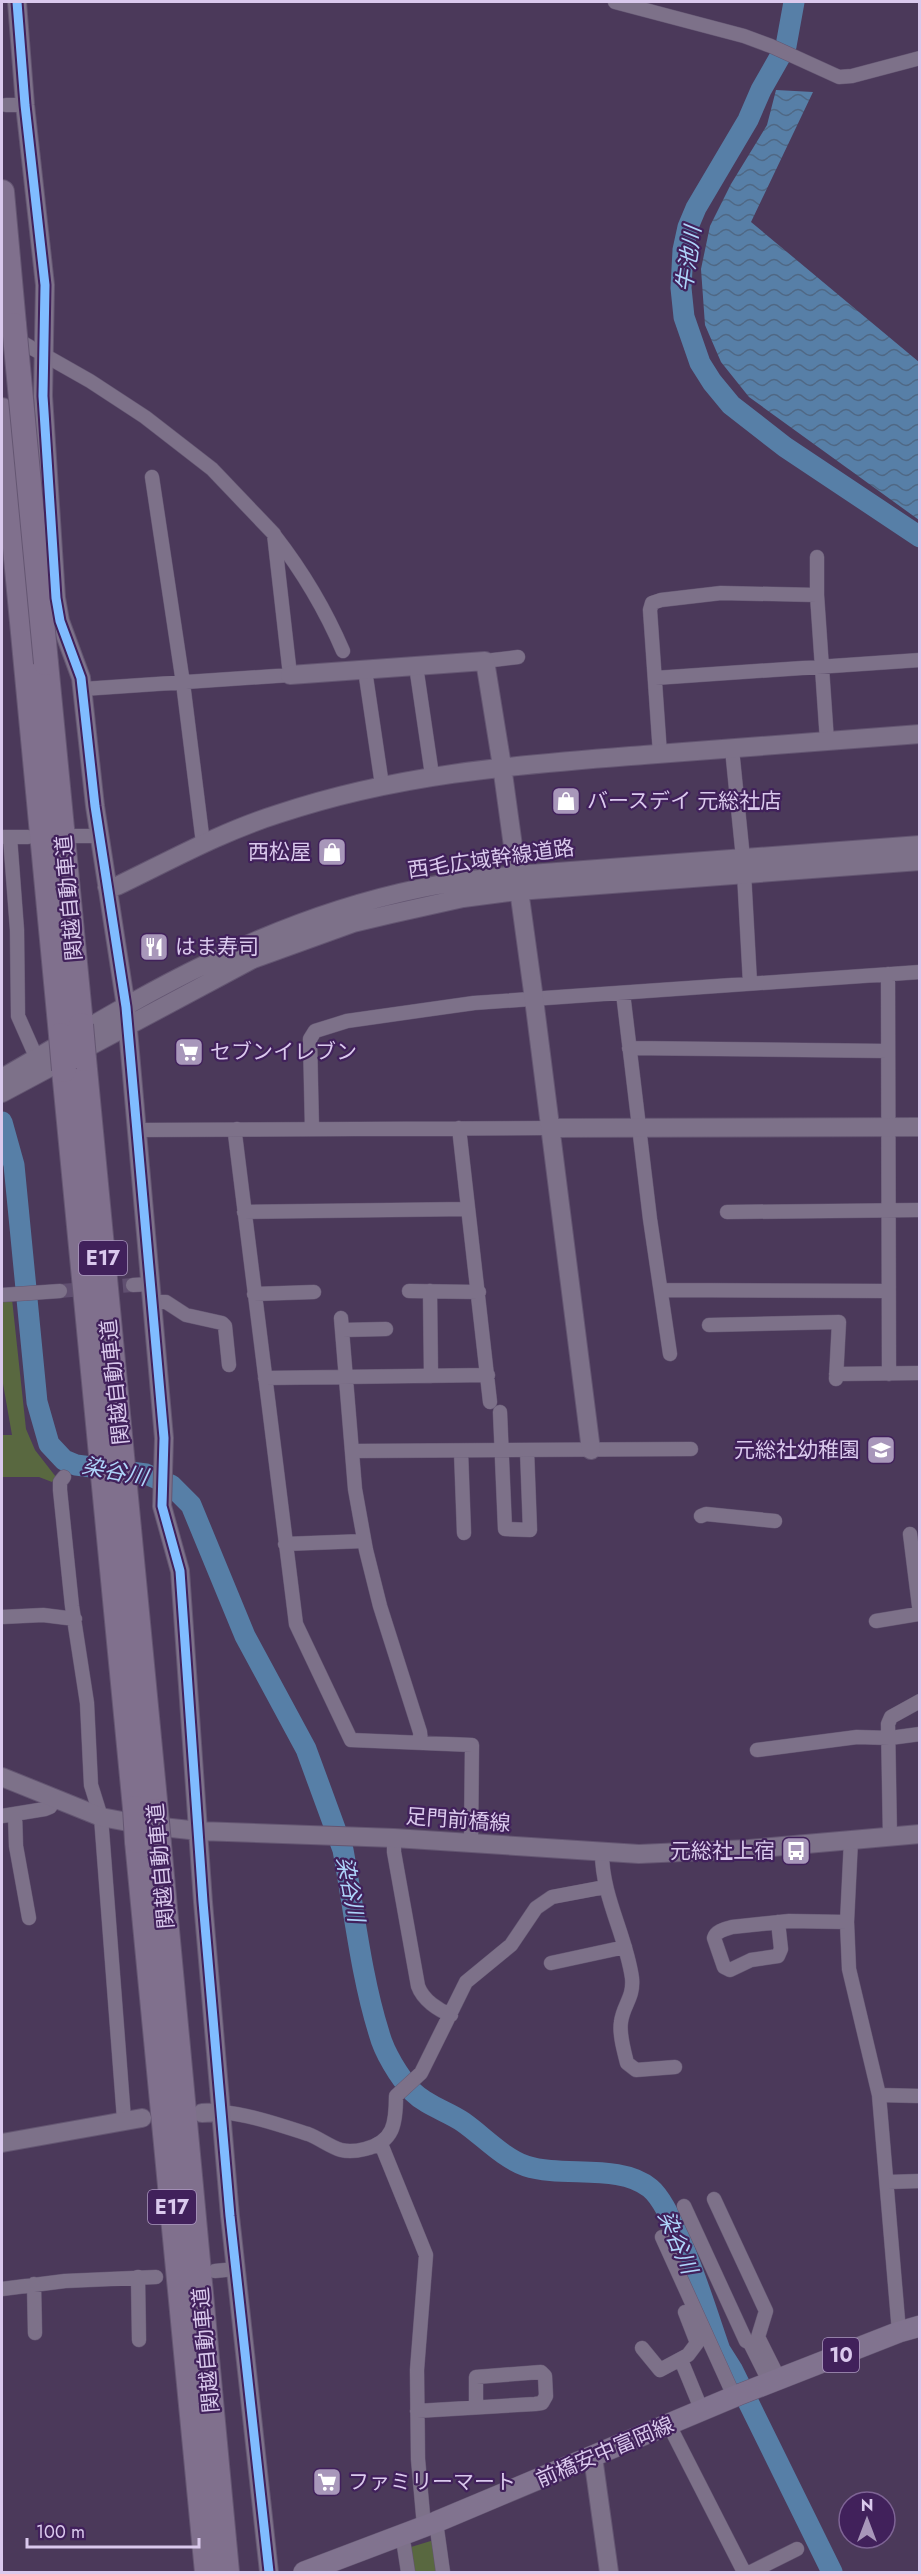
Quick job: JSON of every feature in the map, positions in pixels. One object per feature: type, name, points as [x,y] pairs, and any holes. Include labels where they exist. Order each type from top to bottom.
[{"type":"highway","name":"関越自動車道","points":[[2,192],[8,328],[36,664],[145,1809],[207,2572]]},
{"type":"highway","name":"関越自動車道","points":[[2,410],[36,664]]},
{"type":"highway","name":"関越自動車道","points":[[148,1843],[227,2572]]},
{"type":"main road","name":"10","points":[[736,2396],[909,2329]]},
{"type":"main road","name":"前橋安中富岡線","points":[[304,2572],[430,2524],[669,2426],[736,2396]]},
{"type":"street","points":[[17,2],[25,105],[45,285],[43,396],[56,598],[60,621],[83,689],[99,836],[126,1006],[164,1438],[162,1500],[180,1571],[235,2269],[268,2572]]},
{"type":"street","points":[[615,2],[744,36],[777,48],[839,77],[852,76],[920,58]]},
{"type":"street","points":[[6,105],[25,105]]},
{"type":"street","points":[[8,328],[42,353],[145,417],[202,460],[274,534],[298,566],[328,615],[343,651]]},
{"type":"street","points":[[152,477],[183,683],[203,843]]},
{"type":"street","points":[[274,534],[290,675]]},
{"type":"street","points":[[817,557],[817,595],[827,741]]},
{"type":"street","points":[[660,754],[650,610],[656,601],[721,593],[817,595]]},
{"type":"street","points":[[83,689],[518,657]]},
{"type":"street","points":[[655,678],[920,660]]},
{"type":"street","points":[[485,661],[534,999],[591,1450]]},
{"type":"street","points":[[416,666],[432,775]]},
{"type":"street","points":[[365,670],[382,785]]},
{"type":"street","points":[[107,887],[117,886],[203,843],[278,814],[382,785],[432,775],[502,766],[920,734]]},
{"type":"street","points":[[732,748],[744,866],[750,983]]},
{"type":"street","points":[[75,836],[99,836]]},
{"type":"street","points":[[28,837],[6,837],[17,930],[18,1016],[20,1025],[37,1059]]},
{"type":"street","name":"西毛広域幹線道路","points":[[3,1088],[37,1059],[126,1006],[248,945],[350,907],[422,888],[744,866],[920,845]]},
{"type":"street","name":"西毛広域幹線道路","points":[[744,866],[920,861]]},
{"type":"street","name":"西毛広域幹線道路","points":[[3,1088],[234,968],[299,941],[390,914],[464,898],[518,883]]},
{"type":"street","points":[[312,1129],[310,1039],[315,1030],[347,1021],[434,1008],[534,999],[920,972]]},
{"type":"street","points":[[888,974],[889,1374]]},
{"type":"street","points":[[622,993],[670,1354]]},
{"type":"street","points":[[629,1048],[888,1051]]},
{"type":"street","points":[[138,1130],[920,1127]]},
{"type":"street","points":[[459,1128],[488,1376],[501,1451],[505,1529],[530,1530],[527,1450]]},
{"type":"street","points":[[237,1130],[235,1134],[244,1212],[296,1624],[351,1740],[472,1745],[471,1843]]},
{"type":"street","points":[[244,1212],[468,1209]]},
{"type":"street","points":[[728,1212],[920,1210]]},
{"type":"street","points":[[133,1285],[152,1293],[186,1315],[222,1323],[225,1326],[229,1365]]},
{"type":"street","points":[[661,1290],[888,1291]]},
{"type":"street","points":[[2,1295],[60,1291]]},
{"type":"street","points":[[409,1291],[479,1292]]},
{"type":"street","points":[[430,1291],[431,1376]]},
{"type":"street","points":[[254,1294],[314,1292]]},
{"type":"street","points":[[709,1324],[839,1322],[836,1376],[920,1373]]},
{"type":"street","points":[[386,1329],[341,1324],[355,1488],[364,1541],[380,1606],[420,1732],[421,1743]]},
{"type":"street","points":[[265,1378],[488,1376]]},
{"type":"street","points":[[353,1451],[691,1449]]},
{"type":"street","points":[[461,1451],[464,1533]]},
{"type":"street","points":[[64,1477],[60,1482],[60,1490],[87,1703],[91,1785],[100,1817],[124,2120]]},
{"type":"street","points":[[701,1516],[706,1514],[776,1521]]},
{"type":"street","points":[[876,1621],[919,1614],[910,1534]]},
{"type":"street","points":[[285,1544],[364,1541]]},
{"type":"street","points":[[2,1617],[43,1615],[75,1619]]},
{"type":"street","points":[[890,1837],[888,1724],[891,1717],[920,1701]]},
{"type":"street","points":[[757,1750],[857,1737],[890,1738],[920,1734]]},
{"type":"street","name":"足門前橋線","points":[[2,1777],[100,1817],[199,1831],[394,1838],[602,1853],[690,1852],[920,1834]]},
{"type":"street","points":[[29,1918],[8,1815],[45,1809],[50,1807],[55,1799]]},
{"type":"street","points":[[394,1838],[394,1852],[420,1993],[435,2007],[451,2015]]},
{"type":"street","points":[[850,1840],[847,1922],[851,1978],[879,2095],[888,2182],[889,2222],[909,2329]]},
{"type":"street","points":[[602,1853],[605,1887],[625,1947],[632,1987],[621,2022],[627,2063],[636,2070],[675,2067]]},
{"type":"street","points":[[201,2113],[222,2112],[279,2125],[317,2138],[341,2150],[363,2149],[381,2144],[388,2137],[394,2123],[396,2096],[421,2073],[466,1982],[511,1945],[536,1908],[552,1897],[605,1887]]},
{"type":"street","points":[[778,1922],[780,1949],[778,1956],[751,1960],[730,1970],[724,1967],[714,1935],[727,1928],[778,1922],[847,1922]]},
{"type":"street","points":[[550,1964],[625,1947]]},
{"type":"street","points":[[879,2095],[920,2096]]},
{"type":"street","points":[[2,2143],[142,2118]]},
{"type":"street","points":[[381,2144],[426,2255],[417,2370],[421,2510],[430,2524],[442,2572]]},
{"type":"street","points":[[888,2182],[920,2181]]},
{"type":"street","points":[[714,2199],[766,2311],[759,2337],[771,2383]]},
{"type":"street","points":[[684,2206],[746,2341],[750,2343],[771,2383]]},
{"type":"street","points":[[662,2237],[736,2396]]},
{"type":"street","points":[[215,2271],[235,2269]]},
{"type":"street","points":[[2,2289],[115,2277],[156,2277]]},
{"type":"street","points":[[138,2277],[139,2340]]},
{"type":"street","points":[[34,2284],[35,2333]]},
{"type":"street","points":[[642,2348],[660,2370],[681,2360],[693,2351],[697,2343],[685,2312]]},
{"type":"street","points":[[681,2360],[702,2411]]},
{"type":"street","points":[[417,2411],[542,2403],[546,2396],[545,2376],[541,2372],[474,2378],[476,2407]]},
{"type":"street","points":[[669,2426],[744,2572]]},
{"type":"street","points":[[593,2457],[609,2572]]},
{"type":"street","points":[[400,2535],[408,2572]]},
{"type":"street","points":[[751,2572],[797,2549]]},
{"type":"green space","points":[[2,1299],[12,1299],[26,1429],[35,1450],[56,1477],[52,1482],[39,1477],[2,1477],[2,1435],[12,1435],[2,1378]]},
{"type":"green space","points":[[434,2540],[438,2572],[415,2572],[411,2547]]},
{"type":"water","points":[[776,90],[813,92],[751,222],[919,362],[919,520],[749,397],[721,362],[705,325],[701,269],[710,226],[731,184],[767,125]]},
{"type":"waterway","name":"牛池川","points":[[794,2],[786,46],[761,90],[748,120],[696,208],[688,227],[683,250],[681,288],[684,317],[700,363],[731,405],[785,447],[920,537]]},
{"type":"waterway","name":"染谷川","points":[[2,1122],[14,1165],[37,1402],[49,1444],[64,1460],[76,1465],[146,1474],[171,1485],[191,1505],[245,1636],[306,1749],[343,1850],[367,1989],[381,2040],[393,2064],[402,2079],[419,2097],[463,2122],[501,2152],[526,2166],[557,2171],[607,2173],[638,2180],[650,2188],[660,2200],[680,2239],[720,2350],[732,2369],[832,2572]]},
{"type":"tunnel","points":[[60,1291],[133,1285]]},
{"type":"cycle path","points":[[17,2],[25,105],[45,285],[43,396],[56,598],[60,621],[81,678],[95,806],[126,1007],[164,1438],[162,1506],[180,1571],[203,1902],[230,2216],[269,2572]]},
{"type":"place","name":"バースデイ 元総社店","points":[[566,801]]},
{"type":"place","name":"西松屋","points":[[332,852]]},
{"type":"place","name":"はま寿司","points":[[154,947]]},
{"type":"place","name":"セブンイレブン","points":[[189,1052]]},
{"type":"place","name":"元総社幼稚園","points":[[881,1450]]},
{"type":"place","name":"元総社上宿","points":[[796,1851]]},
{"type":"place","name":"ファミリーマート","points":[[327,2482]]}]
